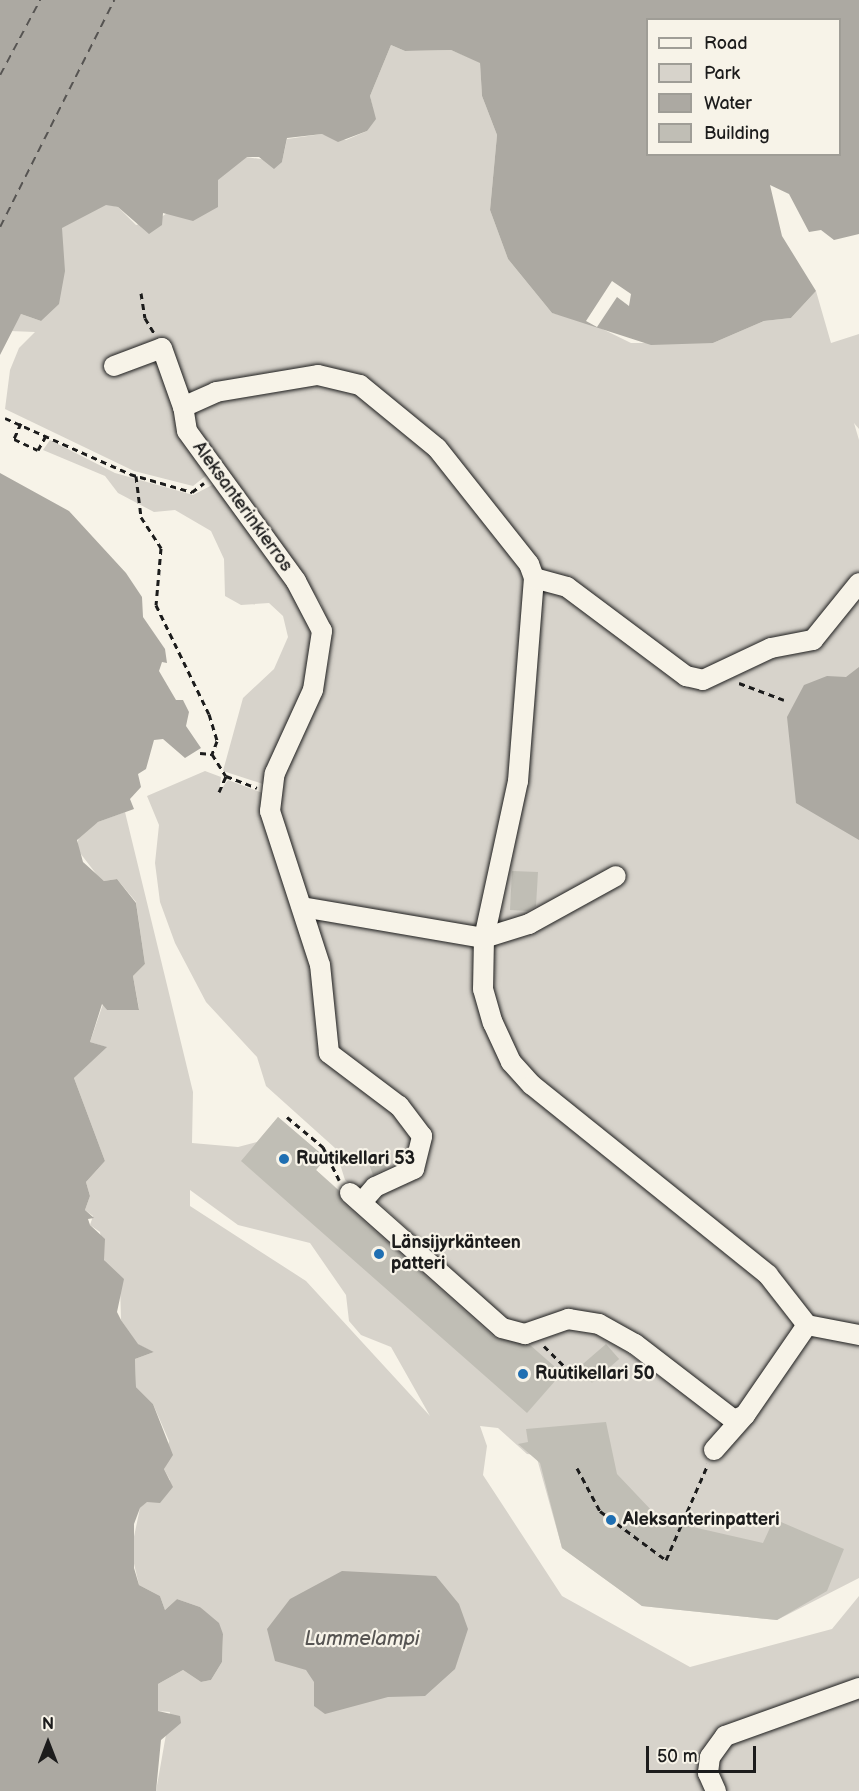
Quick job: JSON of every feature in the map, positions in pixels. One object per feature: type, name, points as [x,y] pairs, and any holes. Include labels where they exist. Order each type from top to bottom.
[{"type":"lane","points":[[114,366],[162,348]]},
{"type":"lane","name":"Aleksanterinkierros","points":[[162,348],[183,407],[187,431],[215,476],[271,543],[322,631],[313,690],[270,793],[272,825],[320,965],[329,1053],[399,1106],[422,1136],[414,1169],[356,1197]]},
{"type":"lane","points":[[183,407],[216,392],[318,375],[360,385],[437,448],[529,564],[534,578],[518,781],[484,938],[483,989],[511,1062],[768,1275],[807,1325],[859,1335]]},
{"type":"lane","points":[[534,578],[567,587],[686,676],[703,680],[720,676],[771,648],[813,640],[859,583]]},
{"type":"lane","points":[[302,908],[484,938],[529,924],[616,876]]},
{"type":"lane","points":[[356,1197],[502,1328],[517,1334],[537,1330],[568,1319],[599,1324],[635,1344],[726,1418],[745,1415]]},
{"type":"lane","points":[[714,1450],[745,1415],[807,1325]]},
{"type":"lane","points":[[716,1791],[708,1773],[710,1757],[725,1736],[859,1688]]},
{"type":"path","points":[[141,293],[145,318],[162,348]]},
{"type":"path","points":[[5,418],[47,434],[136,476],[192,492],[215,476]]},
{"type":"path","points":[[21,423],[14,439],[38,450],[47,434]]},
{"type":"path","points":[[136,476],[141,517],[161,548],[156,605],[209,714],[217,741],[212,754]]},
{"type":"path","points":[[720,676],[784,700]]},
{"type":"path","points":[[200,753],[212,754]]},
{"type":"path","points":[[212,754],[226,776],[270,793]]},
{"type":"path","points":[[219,792],[226,776]]},
{"type":"path","points":[[287,1117],[323,1147],[356,1197]]},
{"type":"path","points":[[537,1330],[549,1353],[566,1368]]},
{"type":"path","points":[[577,1468],[600,1511],[666,1560],[714,1450]]},
{"type":"green space","points":[[391,45],[405,51],[451,50],[480,62],[482,96],[497,135],[490,210],[508,259],[552,313],[586,321],[631,343],[713,343],[764,321],[791,318],[816,291],[831,343],[859,334],[859,429],[854,423],[859,440],[859,1578],[777,1620],[642,1606],[562,1548],[536,1455],[527,1454],[498,1428],[480,1426],[487,1446],[483,1475],[562,1596],[690,1667],[832,1629],[859,1596],[859,1791],[156,1791],[170,1712],[158,1711],[158,1684],[183,1670],[201,1682],[211,1680],[222,1662],[223,1634],[200,1607],[177,1599],[165,1610],[160,1596],[139,1585],[131,1551],[140,1508],[170,1480],[164,1469],[169,1441],[153,1404],[136,1387],[135,1359],[154,1352],[137,1344],[121,1320],[120,1283],[104,1260],[100,1232],[90,1225],[93,1216],[85,1210],[90,1196],[86,1182],[105,1161],[74,1078],[106,1047],[90,1042],[103,1004],[107,1010],[139,1009],[133,976],[145,964],[136,902],[117,879],[104,881],[97,875],[77,849],[79,834],[98,822],[125,812],[193,1092],[192,1143],[238,1147],[257,1142],[278,1117],[326,1158],[316,1170],[501,1333],[595,1329],[716,1417],[736,1439],[754,1420],[736,1413],[604,1320],[516,1328],[378,1202],[380,1193],[413,1181],[425,1169],[430,1141],[338,1055],[275,792],[320,695],[329,660],[331,634],[321,603],[178,404],[175,417],[208,474],[193,486],[134,471],[5,409],[10,370],[19,348],[35,332],[10,331],[21,314],[41,321],[61,228],[106,204],[118,207],[136,225],[160,218],[246,157],[282,162],[287,139],[322,134],[346,140],[367,131],[373,109],[370,96]],"holes":[[[190,1190],[238,1225],[310,1243],[346,1295],[349,1321],[361,1335],[391,1347],[430,1416],[306,1281],[190,1206]]]},
{"type":"green space","points":[[50,440],[115,473],[193,495],[216,483],[307,614],[312,644],[306,681],[266,785],[223,771],[243,698],[274,669],[288,637],[283,616],[269,603],[241,605],[225,596],[224,559],[211,531],[175,510],[154,512],[118,493],[105,476],[43,450]]},
{"type":"green space","points":[[205,771],[221,777],[219,792],[228,780],[265,794],[313,949],[320,1032],[414,1132],[415,1161],[374,1184],[354,1188],[345,1180],[335,1148],[266,1086],[257,1057],[206,1002],[175,943],[160,902],[155,863],[159,825],[147,796]]},
{"type":"water","points":[[0,0],[859,0],[859,234],[834,240],[821,230],[809,232],[789,194],[770,185],[782,236],[816,291],[791,318],[764,321],[713,343],[651,345],[552,313],[508,259],[490,210],[497,135],[482,96],[480,63],[451,50],[405,51],[391,45],[370,96],[376,119],[367,131],[338,142],[322,134],[287,138],[282,162],[274,169],[259,157],[247,157],[218,180],[218,207],[193,221],[163,213],[162,225],[149,234],[118,207],[106,205],[62,228],[65,271],[59,304],[41,321],[21,314],[0,355]]},
{"type":"water","points":[[0,473],[69,511],[126,573],[142,597],[143,617],[165,649],[167,663],[162,662],[159,671],[176,700],[183,700],[189,712],[186,726],[201,748],[185,758],[163,739],[154,740],[146,769],[138,774],[141,787],[130,799],[134,809],[98,822],[77,840],[83,862],[104,881],[117,879],[136,903],[145,964],[133,976],[139,1010],[107,1010],[102,1004],[90,1042],[107,1047],[74,1078],[105,1161],[86,1182],[90,1196],[85,1210],[94,1218],[88,1219],[90,1225],[105,1239],[104,1260],[124,1279],[117,1312],[138,1344],[154,1352],[135,1359],[136,1387],[153,1404],[173,1455],[164,1469],[173,1487],[160,1503],[147,1502],[140,1508],[134,1524],[134,1568],[139,1585],[160,1596],[165,1610],[177,1599],[200,1607],[219,1623],[223,1634],[222,1662],[211,1680],[201,1682],[183,1670],[158,1684],[158,1711],[180,1716],[181,1723],[161,1740],[156,1791],[0,1791]]},
{"type":"water","points":[[859,667],[859,840],[796,803],[787,717],[804,685],[827,676],[846,677]]},
{"type":"water","name":"Lummelampi","points":[[342,1571],[436,1576],[459,1604],[468,1629],[455,1669],[425,1696],[388,1697],[325,1714],[314,1706],[314,1682],[306,1670],[275,1661],[267,1629],[290,1599]]},
{"type":"pier","points":[[612,281],[631,294],[629,306],[617,297],[597,327],[586,321]]},
{"type":"building","points":[[512,871],[538,872],[536,906],[528,911],[510,910]]},
{"type":"building","name":"Länsijyrkänteen patteri","points":[[278,1117],[326,1158],[316,1170],[338,1190],[342,1202],[494,1337],[530,1345],[562,1373],[527,1413],[241,1161]]},
{"type":"building","points":[[374,1155],[387,1168],[373,1175],[369,1164]]},
{"type":"building","points":[[606,1344],[619,1359],[592,1383],[579,1368]]},
{"type":"building","name":"Aleksanterinpatteri","points":[[606,1422],[617,1474],[653,1512],[671,1522],[763,1543],[774,1519],[844,1549],[827,1591],[777,1620],[642,1606],[562,1548],[540,1463],[518,1444],[528,1442],[526,1429]]},
{"type":"ferry route","points":[[0,75],[40,0]]},
{"type":"ferry route","points":[[0,227],[114,0]]},
{"type":"place","name":"Ruutikellari 53","points":[[284,1159]]},
{"type":"place","name":"Länsijyrkänteen patteri","points":[[379,1254]]},
{"type":"place","name":"Ruutikellari 50","points":[[523,1374]]},
{"type":"place","name":"Aleksanterinpatteri","points":[[611,1520]]}]
